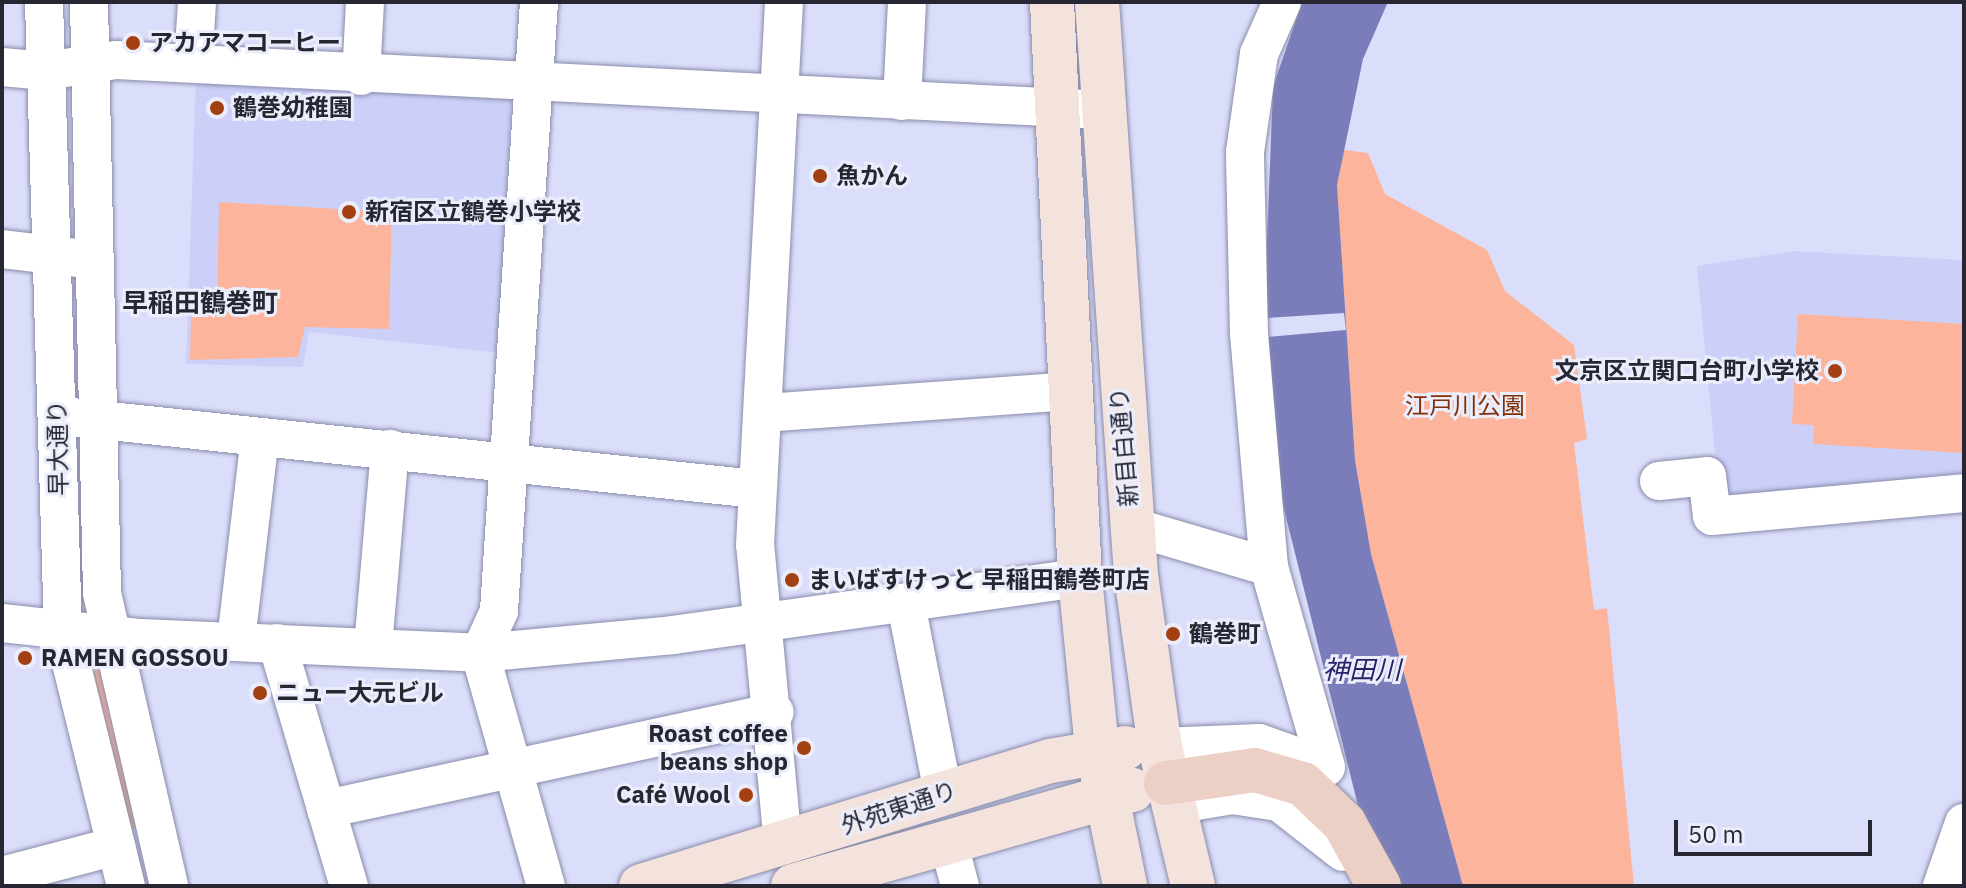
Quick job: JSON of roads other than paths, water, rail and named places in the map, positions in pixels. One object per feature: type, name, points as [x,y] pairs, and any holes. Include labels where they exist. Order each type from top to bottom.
[{"type":"highway","points":[[1166,779],[1255,770],[1303,784],[1344,823],[1379,886]]},
{"type":"main road","points":[[1052,2],[1053,107],[1080,578],[1097,748],[1125,886]]},
{"type":"main road","name":"新目白通り","points":[[1097,2],[1100,109],[1130,526],[1166,779],[1193,886]]},
{"type":"main road","name":"外苑東通り","points":[[641,886],[1097,748],[1166,779]]},
{"type":"main road","name":"外苑東通り","points":[[810,883],[948,840],[1166,779]]},
{"type":"street","name":"早大通り","points":[[44,2],[63,630],[126,886]]},
{"type":"street","name":"早大通り","points":[[89,2],[96,419],[106,635],[169,886]]},
{"type":"street","points":[[193,63],[197,2]]},
{"type":"street","points":[[361,76],[365,2]]},
{"type":"street","points":[[539,2],[499,611],[480,653],[510,768],[546,886]]},
{"type":"street","points":[[783,845],[756,489],[764,413],[784,2]]},
{"type":"street","points":[[902,101],[907,2]]},
{"type":"street","points":[[1166,779],[1259,743],[1326,767],[1269,567],[1249,333],[1245,152],[1259,54],[1282,2]]},
{"type":"street","points":[[2,67],[46,71],[92,60],[193,63],[361,76],[1100,109]]},
{"type":"street","points":[[2,249],[53,258],[94,259]]},
{"type":"street","points":[[764,413],[1068,391]]},
{"type":"street","points":[[57,415],[756,489]]},
{"type":"street","points":[[236,641],[260,437]]},
{"type":"street","points":[[373,647],[390,449]]},
{"type":"street","points":[[1659,481],[1707,476],[1712,516],[1964,493]]},
{"type":"street","points":[[1130,526],[1269,567]]},
{"type":"street","points":[[2,623],[106,635],[480,653],[764,623],[1080,578]]},
{"type":"street","points":[[906,604],[943,793]]},
{"type":"street","points":[[277,643],[349,886]]},
{"type":"street","points":[[326,809],[775,712]]},
{"type":"street","points":[[1166,779],[1232,795],[1279,802],[1325,831],[1362,886]]},
{"type":"street","points":[[1942,886],[1964,823]]},
{"type":"street","points":[[948,840],[960,886]]},
{"type":"street","points":[[2,876],[116,846]]},
{"type":"water","name":"神田川","points":[[1302,2],[1388,2],[1363,59],[1337,185],[1355,460],[1371,554],[1463,886],[1378,886],[1279,489],[1265,291],[1273,87]]},
{"type":"place","name":"アカアマコーヒー","points":[[133,43]]},
{"type":"place","name":"鶴巻幼稚園","points":[[217,108]]},
{"type":"place","name":"魚かん","points":[[820,176]]},
{"type":"place","name":"新宿区立鶴巻小学校","points":[[349,212]]},
{"type":"place","name":"文京区立関口台町小学校","points":[[1835,371]]},
{"type":"place","name":"まいばすけっと 早稲田鶴巻町店","points":[[792,580]]},
{"type":"place","name":"鶴巻町","points":[[1173,634]]},
{"type":"place","name":"RAMEN GOSSOU","points":[[25,658]]},
{"type":"place","name":"ニュー大元ビル","points":[[260,693]]},
{"type":"place","name":"Roast coffee beans shop","points":[[804,748]]},
{"type":"place","name":"Café Wool","points":[[746,795]]},
{"type":"district","name":"早稲田鶴巻町","points":[[200,303]]},
{"type":"park label","name":"江戸川公園","points":[[1465,406]]}]
